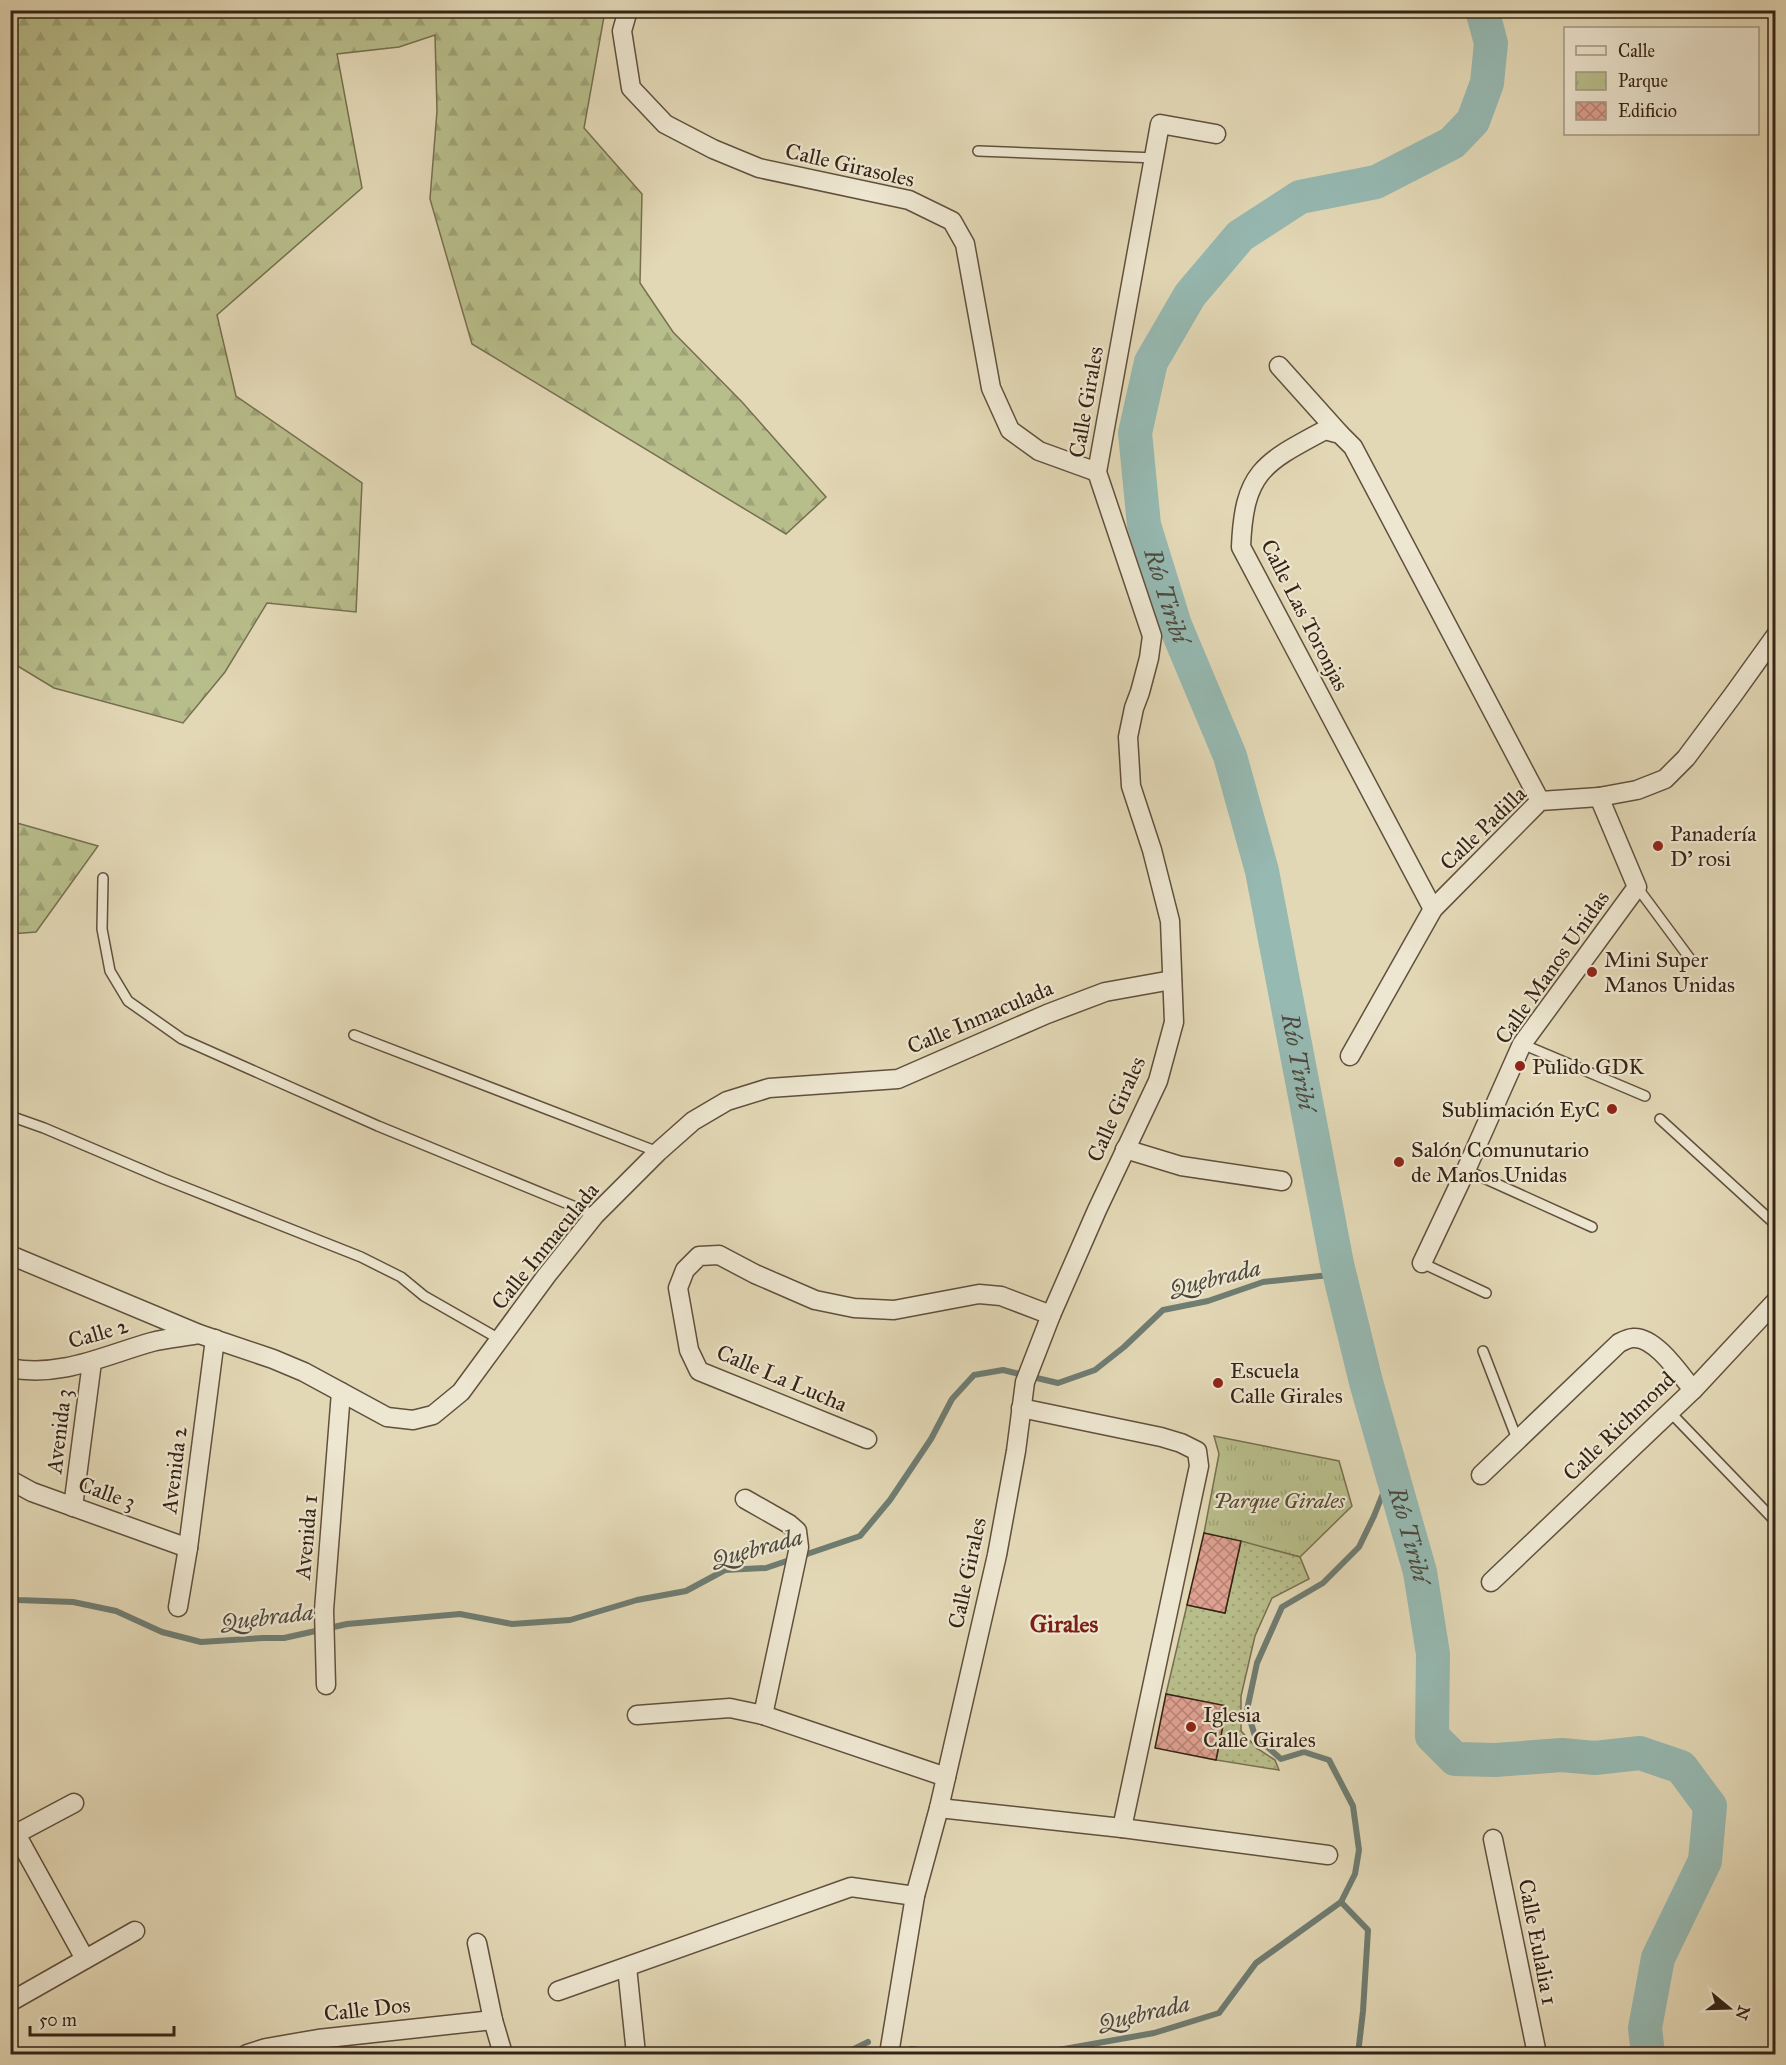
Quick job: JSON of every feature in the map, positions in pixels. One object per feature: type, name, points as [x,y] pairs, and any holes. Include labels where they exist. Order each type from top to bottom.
[{"type":"street","name":"Calle Girasoles","points":[[628,10],[622,31],[631,88],[665,124],[713,149],[759,168],[909,201],[952,221],[965,244],[991,388],[1010,430],[1039,451],[1097,472]]},
{"type":"street","name":"Calle Girales","points":[[889,2055],[915,1896],[939,1808],[997,1555],[1016,1451],[1025,1382],[1051,1315],[1158,1081],[1174,1022],[1170,921],[1152,850],[1131,786],[1128,737],[1149,658],[1152,636],[1097,472],[1156,158],[1160,124],[1216,134]]},
{"type":"street","points":[[1279,366],[1353,447],[1540,801]]},
{"type":"street","name":"Calle Las Toronjas","points":[[1340,434],[1325,430],[1289,449],[1264,467],[1250,487],[1242,521],[1241,547],[1433,909]]},
{"type":"street","name":"Calle Padilla","points":[[1350,1056],[1433,909],[1540,801],[1599,797],[1637,790],[1665,779],[1686,758],[1776,635]]},
{"type":"street","name":"Calle Manos Unidas","points":[[1422,1263],[1522,1044],[1637,887],[1599,797]]},
{"type":"street","name":"Calle Inmaculada","points":[[10,1255],[207,1337],[304,1372],[387,1417],[413,1420],[433,1415],[461,1392],[595,1215],[658,1152],[693,1121],[727,1101],[769,1088],[898,1079],[1047,1014],[1105,992],[1172,980]]},
{"type":"street","points":[[1125,1149],[1181,1166],[1282,1181]]},
{"type":"street","name":"Calle La Lucha","points":[[867,1439],[699,1371],[689,1350],[678,1288],[685,1270],[699,1256],[719,1255],[755,1274],[815,1300],[854,1308],[894,1310],[979,1294],[1001,1296],[1051,1315]]},
{"type":"street","name":"Calle Richmond","points":[[1491,1582],[1693,1390],[1776,1301]]},
{"type":"street","name":"Calle 2","points":[[10,1368],[30,1371],[56,1370],[92,1362],[154,1342],[207,1337]]},
{"type":"street","name":"Avenida 2","points":[[178,1607],[188,1548],[207,1337]]},
{"type":"street","points":[[1481,1475],[1619,1343],[1632,1338],[1645,1340],[1657,1348],[1693,1390]]},
{"type":"street","name":"Avenida 3","points":[[73,1507],[92,1362]]},
{"type":"street","name":"Avenida 1","points":[[326,1685],[324,1610],[341,1392]]},
{"type":"street","points":[[1021,1408],[1161,1437],[1197,1451],[1199,1466],[1122,1828]]},
{"type":"street","name":"Calle 3","points":[[10,1480],[32,1492],[188,1548]]},
{"type":"street","points":[[745,1499],[789,1524],[797,1531],[799,1546],[763,1715]]},
{"type":"street","points":[[637,1715],[730,1708],[763,1715],[946,1777]]},
{"type":"street","points":[[74,1803],[12,1832],[85,1959]]},
{"type":"street","points":[[939,1808],[1122,1828],[1328,1855]]},
{"type":"street","name":"Calle Eulalia 1","points":[[1493,1839],[1536,2055]]},
{"type":"street","points":[[558,1991],[851,1887],[915,1896]]},
{"type":"street","points":[[10,2002],[135,1930]]},
{"type":"street","points":[[477,1943],[493,2020],[503,2055]]},
{"type":"street","points":[[627,1967],[636,2055]]},
{"type":"street","name":"Calle Dos","points":[[247,2055],[266,2048],[318,2039],[493,2020]]},
{"type":"lane","points":[[978,151],[1156,158]]},
{"type":"lane","points":[[103,878],[102,929],[110,971],[128,1001],[182,1039],[378,1126],[595,1215]]},
{"type":"lane","points":[[1637,887],[1691,960]]},
{"type":"lane","points":[[354,1035],[658,1152]]},
{"type":"lane","points":[[1522,1044],[1644,1096]]},
{"type":"lane","points":[[10,1116],[361,1257],[401,1277],[424,1296],[501,1340]]},
{"type":"lane","points":[[1660,1119],[1776,1225]]},
{"type":"lane","points":[[1466,1170],[1592,1227]]},
{"type":"lane","points":[[1422,1263],[1486,1293]]},
{"type":"lane","points":[[1483,1351],[1517,1439]]},
{"type":"lane","points":[[1670,1412],[1776,1522]]},
{"type":"green space","points":[[11,10],[605,11],[584,128],[642,194],[640,283],[673,332],[742,402],[826,497],[786,534],[472,344],[430,199],[437,111],[435,35],[399,47],[337,54],[362,188],[217,315],[236,396],[362,483],[356,612],[267,603],[225,672],[183,723],[54,688],[11,662]]},
{"type":"green space","points":[[10,821],[98,846],[36,932],[11,934]]},
{"type":"green space","name":"Parque Girales","points":[[1214,1436],[1339,1461],[1352,1506],[1300,1557],[1204,1533],[1219,1454]]},
{"type":"green space","points":[[1241,1541],[1300,1557],[1309,1579],[1272,1598],[1255,1636],[1241,1696],[1241,1731],[1258,1749],[1275,1760],[1279,1770],[1216,1760],[1226,1706],[1166,1694],[1187,1605],[1225,1613]]},
{"type":"building","points":[[1204,1533],[1241,1541],[1225,1613],[1187,1605]]},
{"type":"building","name":"Iglesia Calle Girales","points":[[1166,1694],[1227,1706],[1216,1760],[1155,1748]]},
{"type":"waterway","name":"Río Tiribí","points":[[1482,10],[1491,43],[1487,83],[1473,121],[1452,143],[1376,182],[1300,197],[1240,236],[1190,295],[1151,362],[1135,433],[1144,525],[1175,625],[1230,756],[1262,871],[1337,1264],[1366,1382],[1420,1572],[1433,1654],[1432,1736],[1455,1759],[1495,1760],[1562,1755],[1595,1758],[1640,1753],[1681,1767],[1710,1806],[1705,1861],[1658,1958],[1645,2028],[1648,2054]]},
{"type":"waterway","name":"Quebrada","points":[[10,1598],[73,1602],[116,1611],[162,1632],[201,1642],[284,1638],[347,1624],[460,1614],[512,1624],[570,1620],[637,1600],[686,1591],[725,1570],[766,1568],[860,1536],[890,1500],[931,1439],[952,1399],[974,1375],[1003,1370],[1058,1383],[1095,1370],[1124,1347],[1163,1310],[1208,1301],[1263,1282],[1339,1274]]},
{"type":"waterway","points":[[911,2049],[948,2054],[1047,2052],[1154,2033],[1219,2013],[1256,1963],[1341,1902],[1355,1874],[1359,1850],[1353,1806],[1329,1760],[1304,1752],[1281,1759],[1255,1736],[1247,1710],[1257,1663],[1282,1607],[1323,1583],[1359,1547],[1392,1471]]},
{"type":"waterway","points":[[1341,1902],[1368,1930],[1358,2054]]},
{"type":"waterway","name":"Quebrada","points":[[844,2054],[868,2042]]},
{"type":"place","name":"Panadería D' rosi","points":[[1658,846]]},
{"type":"place","name":"Mini Super Manos Unidas","points":[[1592,972]]},
{"type":"place","name":"Pulido GDK","points":[[1520,1066]]},
{"type":"place","name":"Sublimación EyC","points":[[1612,1109]]},
{"type":"place","name":"Salón Comunutario de Manos Unidas","points":[[1399,1162]]},
{"type":"place","name":"Escuela Calle Girales","points":[[1218,1383]]},
{"type":"place","name":"Iglesia Calle Girales","points":[[1191,1727]]},
{"type":"district","name":"Girales","points":[[1064,1624]]}]
